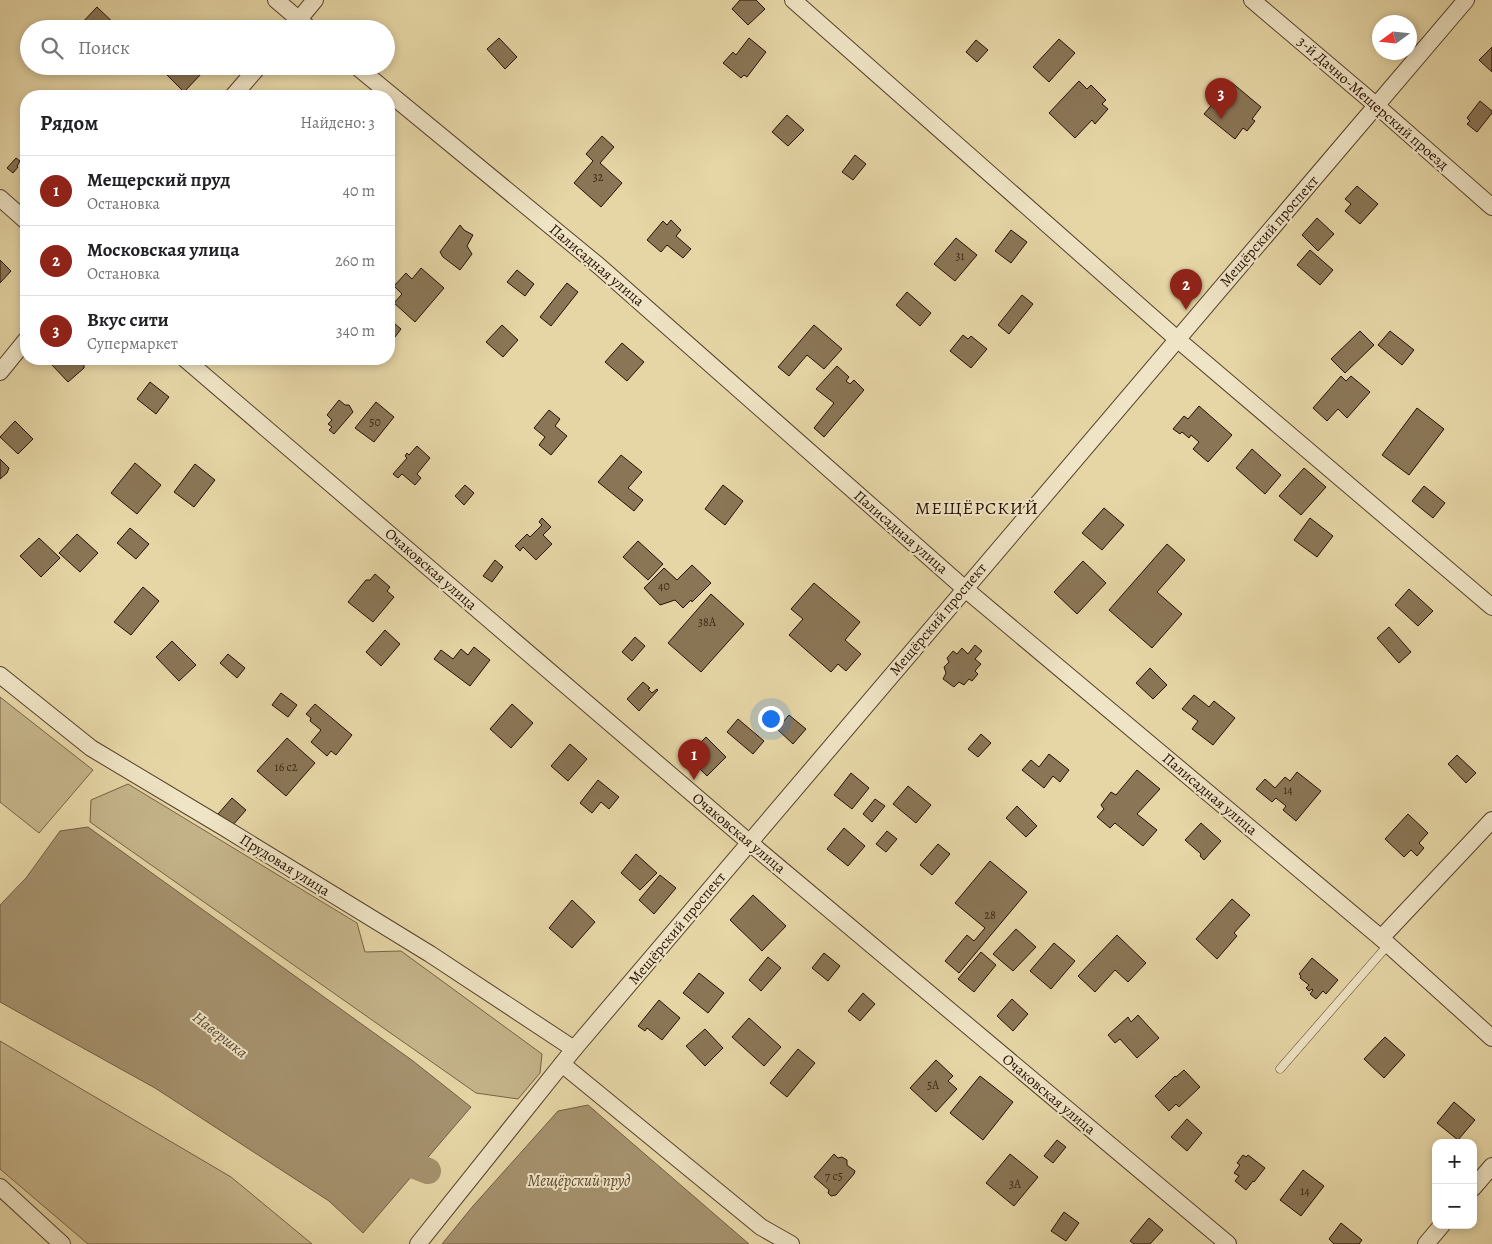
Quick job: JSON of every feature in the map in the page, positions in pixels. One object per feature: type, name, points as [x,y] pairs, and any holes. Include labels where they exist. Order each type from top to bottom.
[{"type":"street","points":[[276,0],[294,20]]},
{"type":"street","points":[[303,20],[315,0]]},
{"type":"street","points":[[793,0],[1177,338],[1492,607]]},
{"type":"street","name":"3-й Дачно-Мещерский проезд","points":[[1252,0],[1378,106],[1492,207]]},
{"type":"street","name":"Мещёрский проспект","points":[[418,1244],[574,1049],[1177,338],[1378,106],[1466,0]]},
{"type":"street","points":[[238,90],[251,75]]},
{"type":"street","name":"Палисадная улица","points":[[367,75],[385,90]]},
{"type":"street","name":"Палисадная улица","points":[[395,98],[599,266],[964,588],[1385,942],[1492,1038]]},
{"type":"street","points":[[0,198],[20,216]]},
{"type":"street","points":[[0,372],[20,347]]},
{"type":"street","name":"Очаковская улица","points":[[192,365],[750,843],[1228,1244]]},
{"type":"street","name":"Прудовая улица","points":[[0,676],[91,748],[223,826],[430,954],[574,1049]]},
{"type":"street","points":[[1385,942],[1492,820]]},
{"type":"street","points":[[562,1064],[761,1227],[791,1244]]},
{"type":"street","points":[[1476,1184],[1492,1166]]},
{"type":"street","points":[[0,1187],[62,1244]]},
{"type":"street","points":[[1426,1244],[1439,1229]]},
{"type":"lane","points":[[1280,1068],[1385,942]]},
{"type":"shaded area","points":[[0,697],[93,770],[39,833],[0,802]]},
{"type":"shaded area","points":[[128,784],[357,923],[365,952],[401,951],[542,1054],[540,1073],[518,1099],[476,1093],[90,822],[91,800]]},
{"type":"shaded area","points":[[0,1041],[231,1177],[312,1244],[88,1244],[0,1169]]},
{"type":"water","points":[[88,827],[413,1061],[471,1107],[363,1233],[329,1201],[155,1088],[0,1002],[0,905],[26,878],[60,831]]},
{"type":"water","name":"Мещёрский пруд","points":[[588,1105],[749,1244],[442,1244],[473,1206],[558,1111]]},
{"type":"building","points":[[740,0],[756,0],[765,9],[748,25],[732,9]]},
{"type":"building","points":[[97,7],[111,20],[85,20]]},
{"type":"building","points":[[499,38],[517,57],[505,69],[487,49]]},
{"type":"building","points":[[749,38],[766,52],[747,77],[744,75],[741,78],[723,63],[733,52],[736,55]]},
{"type":"building","points":[[1059,39],[1075,53],[1049,82],[1033,67]]},
{"type":"building","points":[[976,40],[988,50],[977,62],[966,52]]},
{"type":"building","points":[[1492,47],[1492,72],[1479,60]]},
{"type":"building","points":[[167,75],[200,75],[186,90],[182,90]]},
{"type":"building","points":[[1079,81],[1087,89],[1091,85],[1106,100],[1102,104],[1108,109],[1095,124],[1092,120],[1075,138],[1049,113]]},
{"type":"building","points":[[1231,82],[1261,107],[1252,119],[1255,121],[1247,131],[1243,128],[1235,139],[1204,114]]},
{"type":"building","points":[[1480,101],[1492,113],[1477,132],[1467,124],[1470,121],[1467,118]]},
{"type":"building","points":[[787,115],[804,130],[788,146],[772,132]]},
{"type":"building","points":[[602,136],[614,147],[600,163],[622,183],[601,207],[574,183],[593,161],[586,154]]},
{"type":"building","points":[[855,155],[866,164],[853,180],[842,172]]},
{"type":"building","points":[[16,158],[20,161],[13,173],[7,168]]},
{"type":"building","points":[[1357,186],[1378,204],[1360,224],[1345,211],[1351,204],[1345,199]]},
{"type":"building","points":[[1317,218],[1334,234],[1318,251],[1302,235]]},
{"type":"building","points":[[671,220],[681,230],[676,236],[691,249],[683,258],[667,245],[661,252],[647,240],[663,221],[667,225]]},
{"type":"building","points":[[460,225],[464,230],[473,235],[467,246],[472,254],[460,270],[443,257],[440,252]]},
{"type":"building","points":[[1011,230],[1027,242],[1011,263],[995,251]]},
{"type":"building","points":[[956,238],[977,255],[955,281],[934,264]]},
{"type":"building","points":[[1310,250],[1333,270],[1320,285],[1297,265]]},
{"type":"building","points":[[0,260],[11,271],[0,283]]},
{"type":"building","points":[[421,268],[444,288],[415,322],[395,304],[402,294],[395,285],[406,273],[412,279]]},
{"type":"building","points":[[517,270],[534,284],[525,296],[507,282]]},
{"type":"building","points":[[567,283],[578,292],[551,326],[540,317]]},
{"type":"building","points":[[907,292],[931,313],[920,326],[896,305]]},
{"type":"building","points":[[1022,295],[1033,304],[1009,334],[998,325]]},
{"type":"building","points":[[395,324],[401,329],[395,337]]},
{"type":"building","points":[[502,325],[518,340],[503,357],[486,342]]},
{"type":"building","points":[[814,325],[842,349],[824,369],[807,355],[789,376],[778,367]]},
{"type":"building","points":[[1360,331],[1374,345],[1345,373],[1331,359]]},
{"type":"building","points":[[1390,331],[1414,350],[1402,365],[1378,345]]},
{"type":"building","points":[[963,335],[968,339],[971,336],[987,349],[971,368],[950,351]]},
{"type":"building","points":[[622,343],[644,362],[627,381],[605,362]]},
{"type":"building","points":[[52,365],[84,365],[84,368],[68,382]]},
{"type":"building","points":[[837,366],[849,377],[846,381],[850,384],[854,380],[864,390],[824,437],[814,428],[834,403],[816,389]]},
{"type":"building","points":[[1341,376],[1346,381],[1351,376],[1370,392],[1347,418],[1338,409],[1327,421],[1313,408]]},
{"type":"building","points":[[150,382],[169,397],[156,414],[137,399]]},
{"type":"building","points":[[339,400],[345,405],[349,405],[353,412],[334,434],[329,430],[332,427],[328,424],[332,420],[327,415]]},
{"type":"building","points":[[376,402],[394,417],[374,442],[355,428]]},
{"type":"building","points":[[1199,406],[1232,435],[1208,462],[1193,449],[1199,442],[1191,435],[1189,438],[1182,432],[1180,434],[1173,429],[1184,416],[1188,419]]},
{"type":"building","points":[[1417,408],[1444,429],[1409,475],[1382,455]]},
{"type":"building","points":[[549,410],[560,419],[555,426],[567,436],[551,455],[539,445],[545,437],[534,428]]},
{"type":"building","points":[[15,421],[33,439],[18,454],[0,437]]},
{"type":"building","points":[[417,446],[430,458],[417,474],[421,478],[415,485],[402,474],[398,478],[393,474],[407,458],[405,456],[407,453],[409,455]]},
{"type":"building","points":[[1252,449],[1281,475],[1265,494],[1236,468]]},
{"type":"building","points":[[621,455],[642,472],[628,488],[643,500],[634,511],[598,482]]},
{"type":"building","points":[[0,459],[9,468],[7,473],[0,479]]},
{"type":"building","points":[[135,463],[161,485],[137,514],[111,493]]},
{"type":"building","points":[[195,464],[215,480],[194,507],[174,492]]},
{"type":"building","points":[[1304,468],[1326,487],[1301,515],[1279,496]]},
{"type":"building","points":[[465,485],[474,493],[464,505],[455,496]]},
{"type":"building","points":[[723,485],[743,501],[725,525],[705,509]]},
{"type":"building","points":[[1424,486],[1445,503],[1433,518],[1412,501]]},
{"type":"building","points":[[1104,508],[1124,525],[1102,550],[1082,533]]},
{"type":"building","points":[[542,518],[551,527],[543,535],[552,544],[536,560],[523,547],[520,551],[515,546],[527,534],[530,537],[542,525],[539,522]]},
{"type":"building","points":[[1310,518],[1333,536],[1317,557],[1294,540]]},
{"type":"building","points":[[130,528],[149,544],[136,559],[117,543]]},
{"type":"building","points":[[77,534],[98,553],[80,572],[59,553]]},
{"type":"building","points":[[39,538],[60,558],[41,577],[20,556]]},
{"type":"building","points":[[638,541],[663,564],[648,580],[623,557]]},
{"type":"building","points":[[1167,544],[1185,560],[1157,592],[1182,614],[1152,648],[1109,610]]},
{"type":"building","points":[[495,560],[503,567],[492,582],[483,576]]},
{"type":"building","points":[[1083,561],[1106,583],[1077,614],[1054,592]]},
{"type":"building","points":[[692,565],[711,583],[692,602],[691,600],[683,608],[675,600],[660,605],[644,588],[664,568],[677,580]]},
{"type":"building","points":[[375,574],[390,587],[387,591],[394,597],[373,622],[348,602],[366,580],[370,580]]},
{"type":"building","points":[[814,583],[860,622],[845,640],[861,654],[846,671],[838,664],[831,672],[789,635],[803,619],[791,609]]},
{"type":"building","points":[[143,587],[159,601],[131,635],[114,622]]},
{"type":"building","points":[[1409,589],[1433,611],[1418,626],[1395,605]]},
{"type":"building","points":[[711,594],[744,624],[701,672],[668,643]]},
{"type":"building","points":[[1389,627],[1411,652],[1399,663],[1377,638]]},
{"type":"building","points":[[385,630],[400,644],[381,666],[366,652]]},
{"type":"building","points":[[635,637],[645,646],[632,661],[622,652]]},
{"type":"building","points":[[172,641],[196,665],[179,681],[156,657]]},
{"type":"building","points":[[975,645],[982,651],[975,659],[981,664],[975,671],[978,674],[972,681],[969,679],[964,685],[959,682],[954,687],[943,679],[946,673],[944,667],[949,662],[947,658],[953,651],[957,654],[962,648],[968,654]]},
{"type":"building","points":[[474,647],[490,660],[470,686],[434,659],[441,650],[453,659],[461,649],[468,655]]},
{"type":"building","points":[[228,654],[245,668],[237,678],[220,663]]},
{"type":"building","points":[[1150,668],[1167,685],[1153,699],[1136,683]]},
{"type":"building","points":[[643,682],[650,688],[648,689],[652,693],[658,690],[639,711],[627,699]]},
{"type":"building","points":[[281,693],[297,705],[288,717],[272,705]]},
{"type":"building","points":[[1194,695],[1209,707],[1214,701],[1235,718],[1213,745],[1192,729],[1198,721],[1182,709]]},
{"type":"building","points":[[315,704],[352,735],[336,755],[331,751],[327,756],[311,742],[321,730],[310,721],[311,718],[306,714]]},
{"type":"building","points":[[512,704],[533,723],[511,748],[490,729]]},
{"type":"building","points":[[789,715],[806,729],[793,744],[777,729]]},
{"type":"building","points":[[738,719],[764,741],[753,754],[727,732]]},
{"type":"building","points":[[981,734],[991,743],[978,757],[968,749]]},
{"type":"building","points":[[706,737],[726,757],[707,776],[687,756]]},
{"type":"building","points":[[287,738],[315,763],[286,796],[257,771]]},
{"type":"building","points":[[570,744],[587,759],[568,781],[551,766]]},
{"type":"building","points":[[1049,754],[1069,770],[1060,782],[1053,776],[1044,788],[1022,770],[1031,760],[1039,767]]},
{"type":"building","points":[[1457,755],[1476,773],[1466,783],[1448,764]]},
{"type":"building","points":[[1137,770],[1160,789],[1137,814],[1157,830],[1143,846],[1115,823],[1110,828],[1097,817],[1104,809],[1101,805],[1111,792],[1116,795]]},
{"type":"building","points":[[1297,772],[1321,791],[1296,821],[1283,810],[1286,806],[1276,798],[1272,802],[1256,789],[1265,779],[1275,788],[1285,777],[1290,781]]},
{"type":"building","points":[[851,773],[869,788],[852,809],[834,795]]},
{"type":"building","points":[[598,780],[619,797],[609,809],[601,802],[592,813],[580,803]]},
{"type":"building","points":[[908,786],[931,805],[916,823],[893,804]]},
{"type":"building","points":[[232,798],[246,810],[232,826],[218,814]]},
{"type":"building","points":[[875,799],[885,806],[872,822],[863,814]]},
{"type":"building","points":[[1017,806],[1037,826],[1026,837],[1006,818]]},
{"type":"building","points":[[1408,814],[1428,833],[1419,843],[1424,848],[1417,856],[1411,850],[1404,857],[1385,839]]},
{"type":"building","points":[[1201,823],[1221,841],[1204,860],[1200,856],[1201,854],[1185,840]]},
{"type":"building","points":[[844,828],[865,846],[848,866],[827,849]]},
{"type":"building","points":[[887,831],[897,839],[886,852],[876,844]]},
{"type":"building","points":[[938,844],[950,854],[932,875],[920,865]]},
{"type":"building","points":[[636,854],[657,873],[640,890],[621,873]]},
{"type":"building","points":[[990,861],[1027,892],[959,973],[945,961],[967,935],[974,941],[985,928],[955,903]]},
{"type":"building","points":[[660,875],[676,888],[654,914],[639,900]]},
{"type":"building","points":[[753,895],[786,926],[762,951],[730,920]]},
{"type":"building","points":[[1232,899],[1250,915],[1234,933],[1237,936],[1217,959],[1196,939]]},
{"type":"building","points":[[572,900],[595,922],[572,948],[549,928]]},
{"type":"building","points":[[1016,929],[1036,947],[1013,971],[993,954]]},
{"type":"building","points":[[1117,935],[1146,963],[1128,982],[1115,970],[1095,992],[1078,976]]},
{"type":"building","points":[[1054,943],[1075,961],[1051,989],[1030,971]]},
{"type":"building","points":[[981,952],[996,965],[974,992],[958,979]]},
{"type":"building","points":[[824,953],[840,966],[828,981],[812,968]]},
{"type":"building","points":[[768,957],[781,968],[761,991],[749,980]]},
{"type":"building","points":[[1312,958],[1338,980],[1326,994],[1323,991],[1316,999],[1310,994],[1313,990],[1309,991],[1306,988],[1309,985],[1300,978],[1299,974]]},
{"type":"building","points":[[699,973],[724,993],[708,1013],[683,993]]},
{"type":"building","points":[[863,993],[875,1004],[860,1021],[848,1011]]},
{"type":"building","points":[[1012,999],[1028,1014],[1013,1031],[997,1016]]},
{"type":"building","points":[[659,1000],[680,1018],[662,1040],[647,1028],[645,1031],[638,1026]]},
{"type":"building","points":[[1138,1015],[1159,1038],[1137,1058],[1120,1039],[1115,1043],[1108,1035],[1128,1017],[1131,1022]]},
{"type":"building","points":[[749,1018],[781,1047],[764,1066],[732,1037]]},
{"type":"building","points":[[705,1029],[723,1048],[705,1066],[686,1046]]},
{"type":"building","points":[[1385,1037],[1405,1055],[1384,1078],[1364,1059]]},
{"type":"building","points":[[798,1049],[815,1063],[787,1097],[770,1083]]},
{"type":"building","points":[[936,1060],[953,1076],[948,1081],[957,1089],[936,1112],[910,1088]]},
{"type":"building","points":[[1184,1070],[1200,1087],[1179,1107],[1176,1104],[1169,1111],[1155,1096],[1175,1076]]},
{"type":"building","points":[[980,1076],[1013,1102],[983,1140],[950,1113]]},
{"type":"building","points":[[1454,1102],[1475,1120],[1459,1139],[1437,1123]]},
{"type":"building","points":[[1187,1119],[1202,1133],[1187,1151],[1171,1137]]},
{"type":"building","points":[[1057,1140],[1066,1147],[1053,1163],[1044,1156]]},
{"type":"building","points":[[834,1154],[838,1158],[842,1157],[847,1160],[847,1165],[855,1171],[836,1195],[831,1196],[828,1193],[829,1190],[814,1177]]},
{"type":"building","points":[[1010,1154],[1038,1177],[1014,1206],[986,1183]]},
{"type":"building","points":[[1243,1155],[1246,1157],[1248,1155],[1265,1168],[1246,1190],[1235,1181],[1239,1176],[1234,1173],[1240,1165],[1237,1163]]},
{"type":"building","points":[[1303,1170],[1324,1186],[1301,1216],[1280,1200]]},
{"type":"building","points":[[1064,1212],[1079,1223],[1066,1241],[1051,1231]]},
{"type":"building","points":[[1149,1218],[1163,1230],[1150,1244],[1134,1244],[1130,1241]]},
{"type":"building","points":[[1341,1223],[1362,1240],[1359,1244],[1334,1244],[1329,1239]]},
{"type":"waterway","name":"Навершка","points":[[389,1152],[402,1161],[428,1171]]},
{"type":"place","name":"Вкус сити","points":[[1221,119]]},
{"type":"place","name":"Московская улица","points":[[1186,310]]},
{"type":"place","name":"Мещерский пруд","points":[[694,780]]},
{"type":"district","name":"МЕЩЁРСКИЙ","points":[[977,508]]}]
